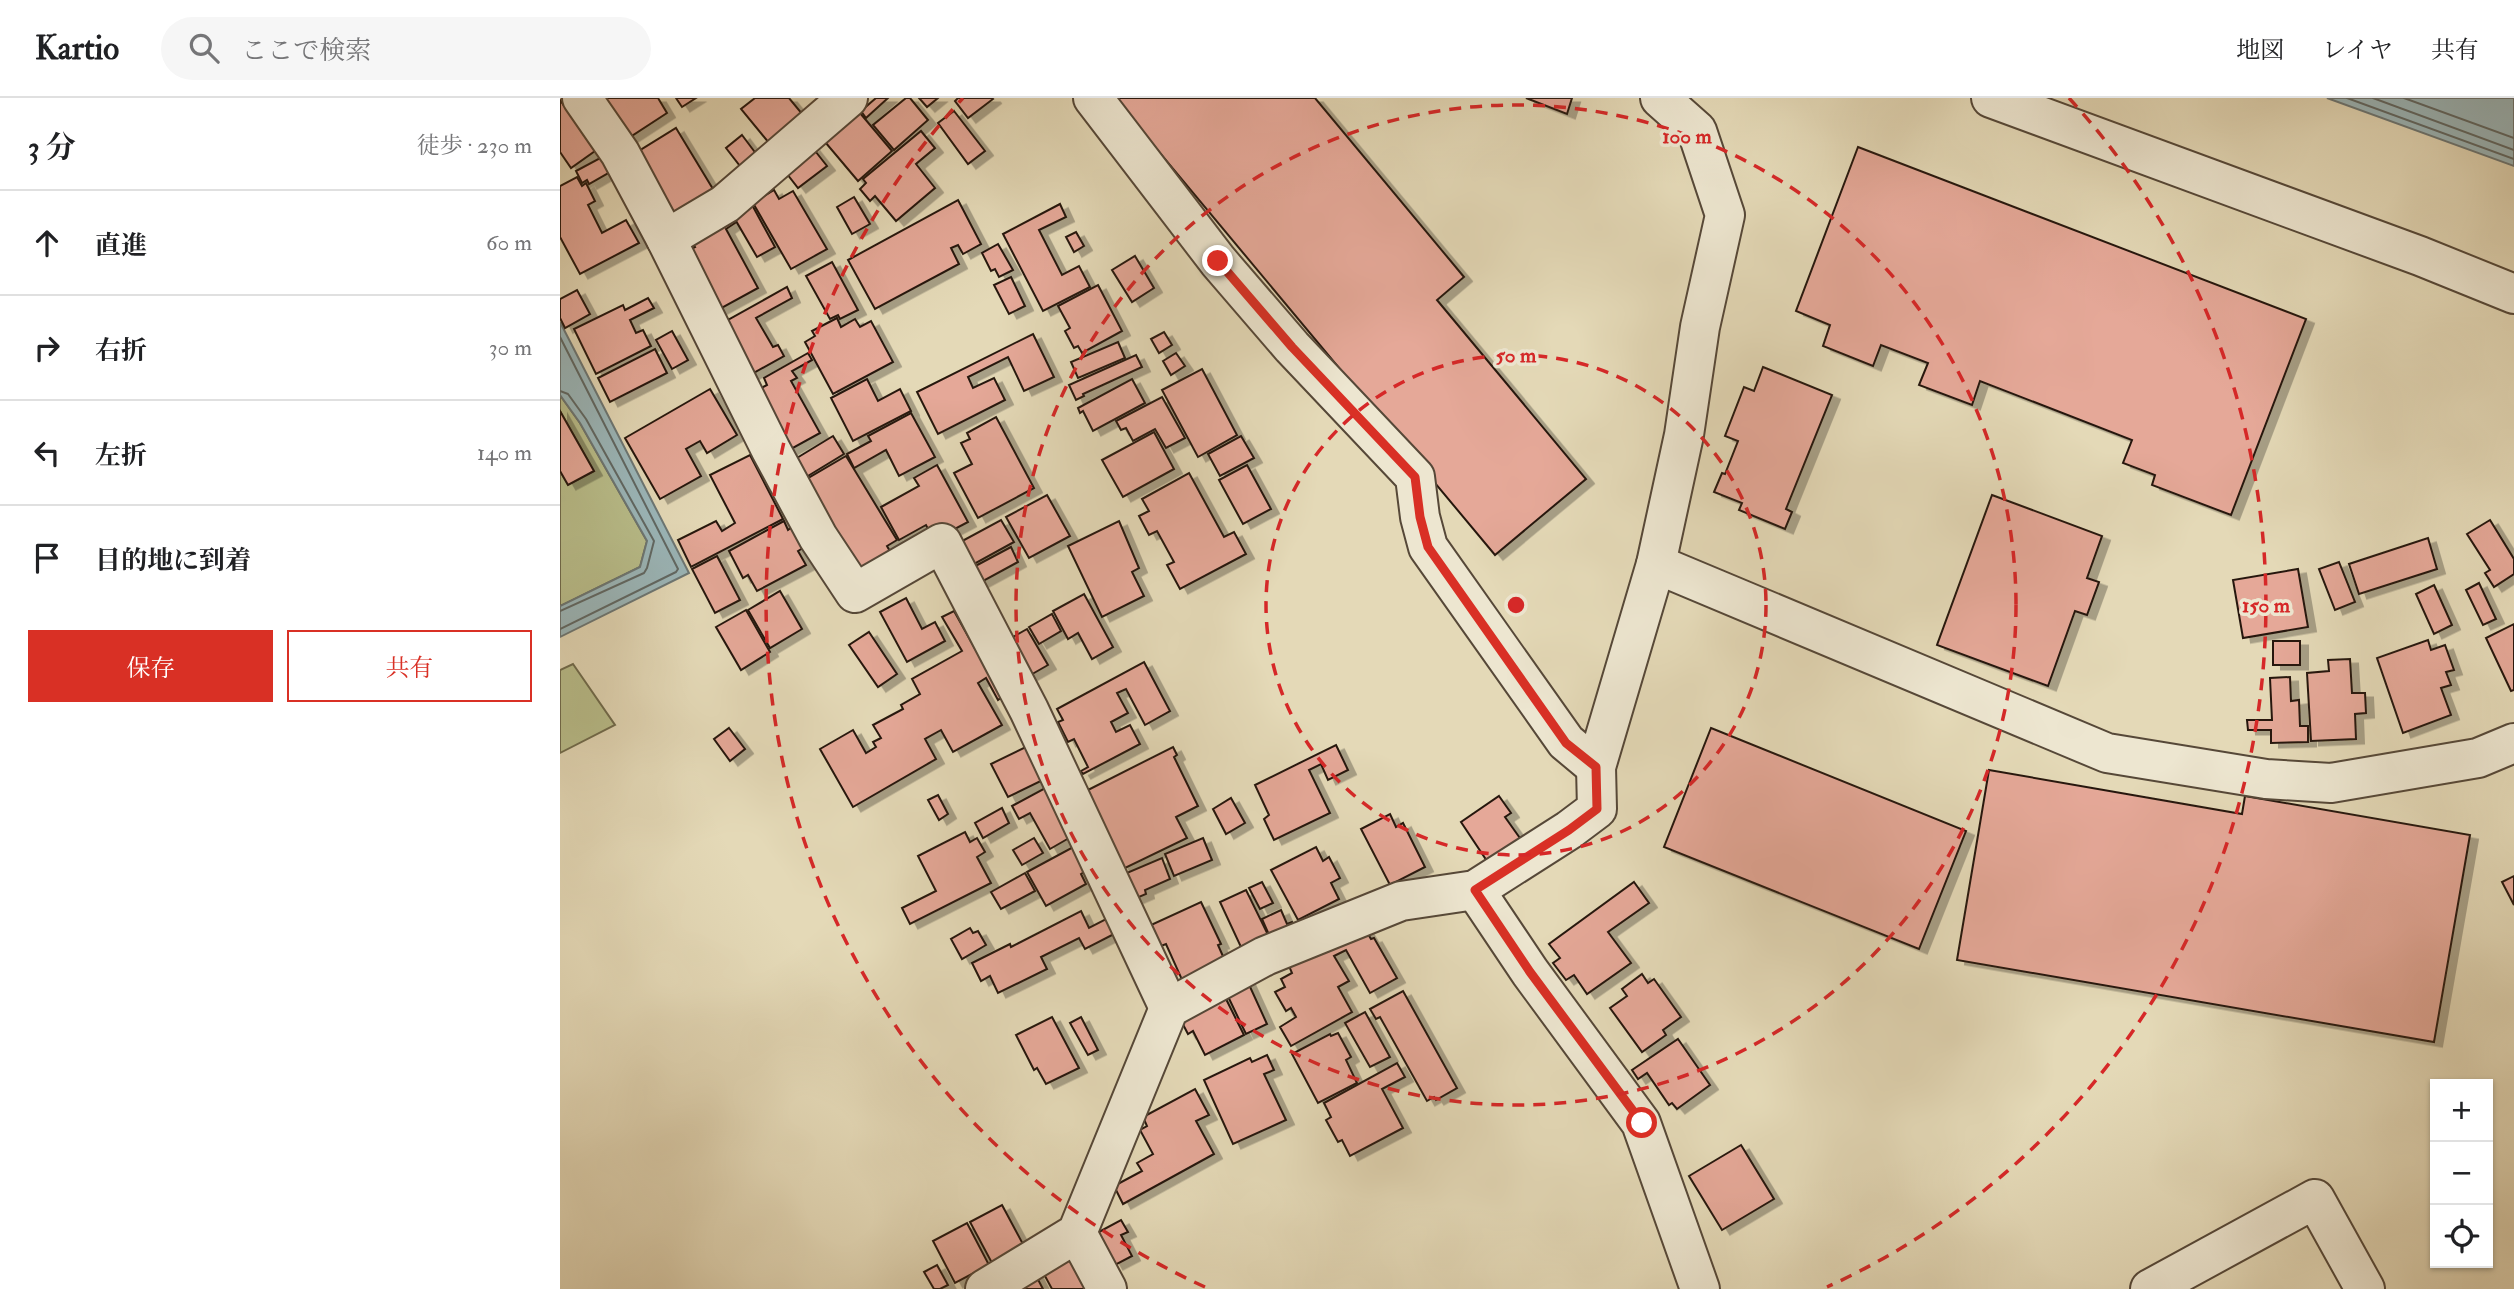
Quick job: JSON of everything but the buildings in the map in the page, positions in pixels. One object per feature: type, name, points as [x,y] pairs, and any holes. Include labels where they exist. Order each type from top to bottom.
[{"type":"street","points":[[582,98],[621,153],[771,450],[818,537],[855,593],[942,542],[1028,710],[1169,1008]]},
{"type":"street","points":[[666,239],[725,204],[848,98]]},
{"type":"street","points":[[1093,98],[1218,261],[1292,347],[1415,477],[1420,517],[1428,547],[1566,743],[1596,767]]},
{"type":"street","points":[[985,1289],[1077,1233],[1169,1008],[1265,956],[1401,901],[1475,890],[1597,809],[1596,767],[1656,564],[1684,435],[1700,327],[1725,215],[1697,131],[1660,98]]},
{"type":"street","points":[[1991,98],[2407,252],[2514,295]]},
{"type":"street","points":[[1656,564],[2107,753],[2266,779],[2331,783],[2478,758],[2514,743]]},
{"type":"street","points":[[1475,890],[1530,972],[1642,1123],[1700,1289]]},
{"type":"street","points":[[2150,1289],[2315,1199],[2365,1289]]},
{"type":"street","points":[[1077,1233],[1107,1289]]},
{"type":"green space","points":[[560,395],[580,423],[647,541],[640,567],[560,606],[560,471],[568,485],[594,471],[560,411]]},
{"type":"green space","points":[[573,664],[615,725],[560,753],[560,670]]},
{"type":"water","points":[[2327,98],[2514,98],[2514,166]]},
{"type":"water","points":[[560,322],[689,573],[560,637],[560,606],[640,567],[647,541],[580,423],[560,395]]},
{"type":"route","points":[[1218,261],[1292,347],[1415,477],[1420,517],[1428,547],[1566,743],[1596,767],[1597,809],[1475,890],[1530,972],[1642,1123]]}]
